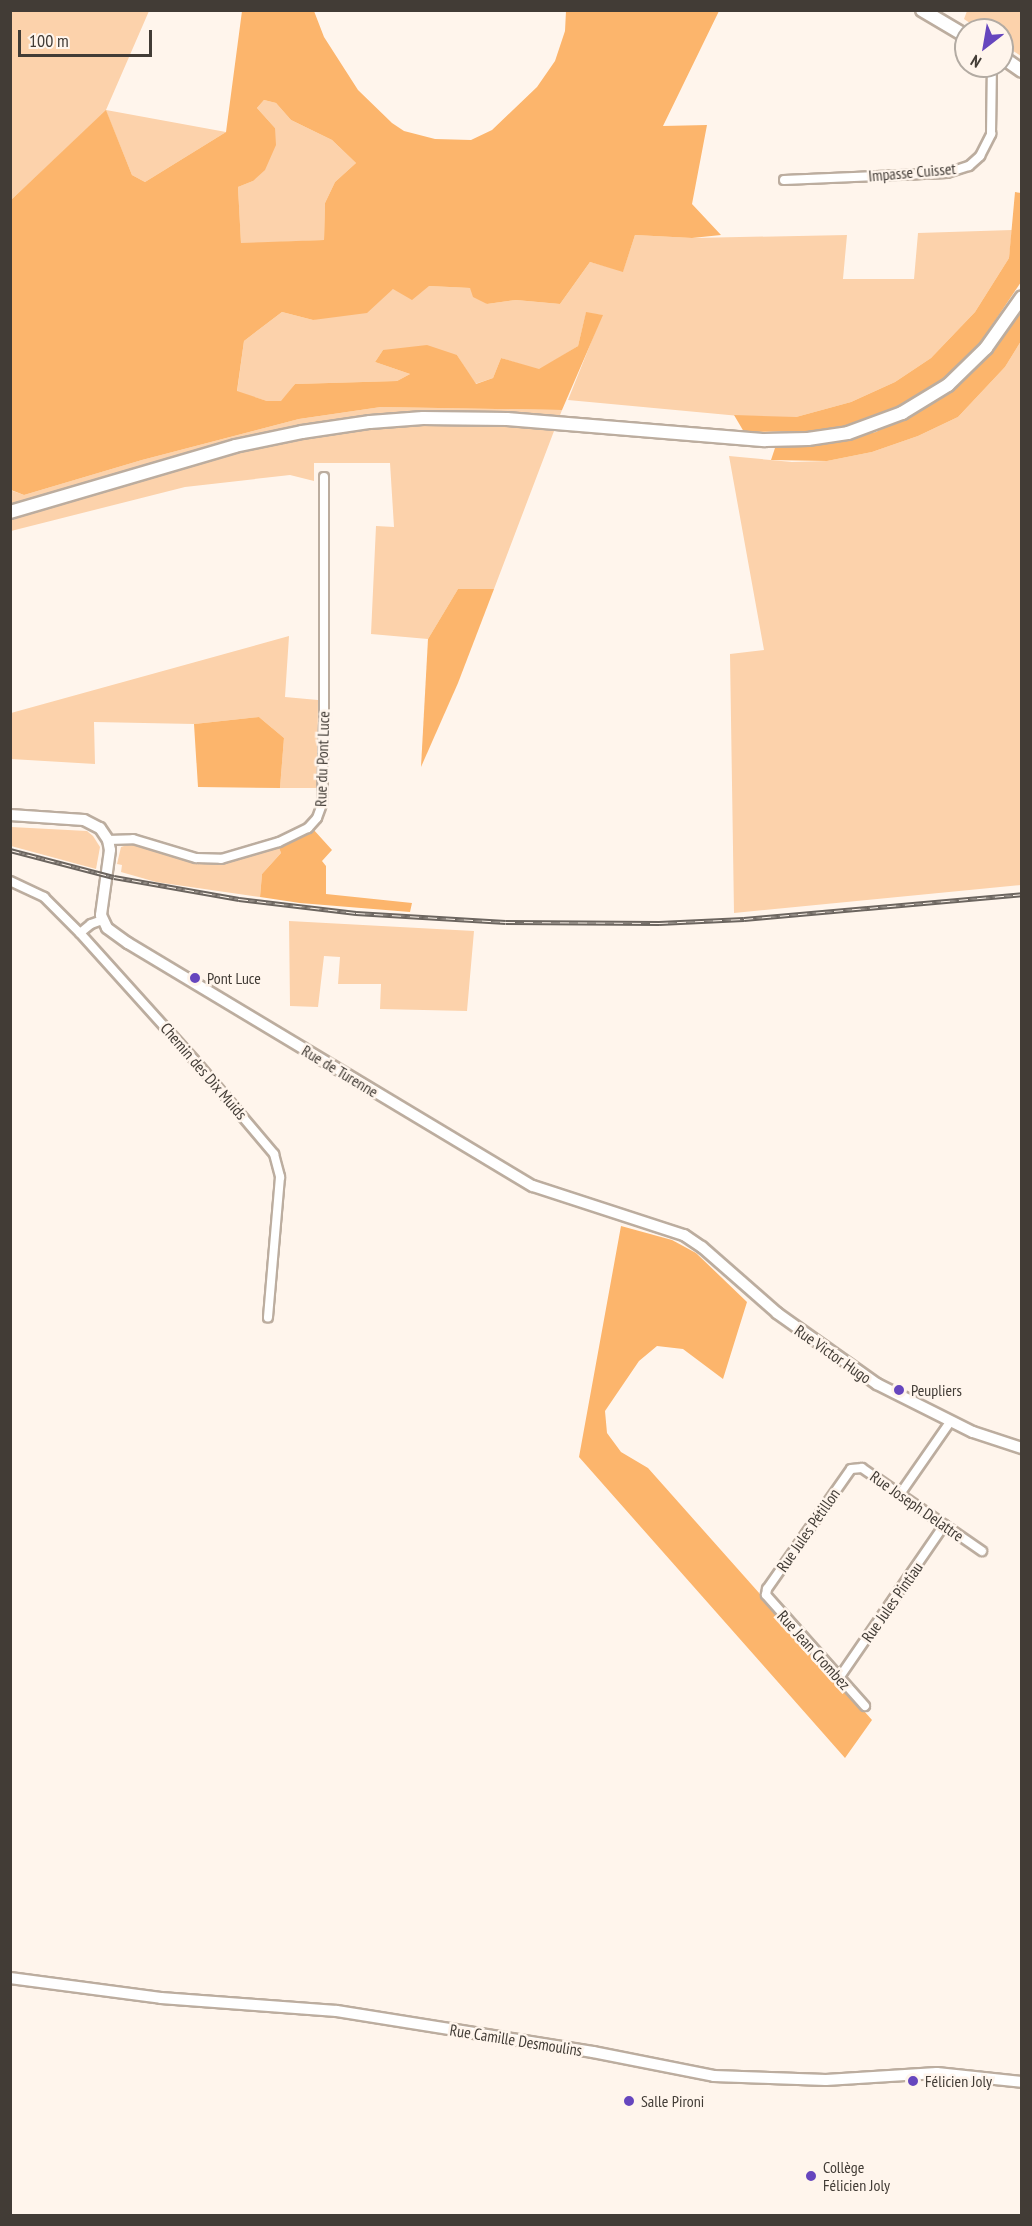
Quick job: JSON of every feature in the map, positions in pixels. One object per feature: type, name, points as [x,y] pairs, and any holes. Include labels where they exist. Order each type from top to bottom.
[{"type":"main road","points":[[921,10],[954,29]]},
{"type":"main road","points":[[10,512],[252,442],[320,428],[379,421],[423,418],[507,419],[765,440],[808,439],[848,433],[892,418],[948,385],[986,348],[1022,297]]},
{"type":"street","name":"Impasse Cuisset","points":[[784,180],[947,173],[969,166],[980,156],[991,134],[992,78]]},
{"type":"street","name":"Rue du Pont Luce","points":[[108,840],[133,839],[196,858],[221,859],[279,842],[308,828],[317,818],[322,804],[324,734],[324,477]]},
{"type":"street","points":[[10,815],[90,821],[100,828],[108,840],[110,854],[100,905],[102,920],[91,924],[80,933]]},
{"type":"street","name":"Chemin des Dix Muids","points":[[10,881],[44,897],[80,933],[198,1064],[274,1154],[280,1177],[268,1317]]},
{"type":"street","name":"Rue de Turenne","points":[[102,920],[112,932],[128,943],[517,1177],[556,1196],[678,1232],[702,1247],[751,1291]]},
{"type":"street","name":"Rue Victor Hugo","points":[[751,1291],[793,1325],[876,1384],[950,1422],[991,1439],[1022,1448]]},
{"type":"street","points":[[900,1494],[950,1422]]},
{"type":"street","name":"Rue Joseph Delattre","points":[[851,1469],[862,1468],[982,1551]]},
{"type":"street","name":"Rue Jules Pétillon","points":[[766,1592],[851,1469]]},
{"type":"street","name":"Rue Jules Pintiau","points":[[839,1678],[945,1525]]},
{"type":"street","name":"Rue Jean Crombez","points":[[766,1592],[767,1598],[865,1706]]},
{"type":"street","name":"Rue Camille Desmoulins","points":[[10,1978],[149,1997],[337,2011],[593,2052],[714,2076],[826,2080],[937,2073],[1022,2082]]},
{"type":"shaded area","points":[[11,11],[149,11],[106,110],[226,132],[145,182],[132,175],[106,111],[11,200]]},
{"type":"shaded area","points":[[242,11],[314,11],[324,37],[358,90],[392,123],[404,131],[435,139],[471,140],[492,130],[537,87],[555,61],[565,31],[566,11],[719,11],[663,126],[707,125],[692,204],[721,235],[692,238],[635,235],[623,272],[590,262],[560,304],[516,300],[487,304],[473,297],[470,288],[429,286],[412,300],[393,289],[367,313],[313,320],[282,312],[244,341],[237,391],[267,401],[281,401],[295,384],[397,381],[410,374],[375,362],[383,350],[427,345],[457,355],[476,384],[493,378],[501,358],[539,369],[578,346],[586,312],[603,315],[562,410],[381,407],[299,419],[142,460],[24,495],[11,490],[11,200],[106,110],[132,175],[145,182],[226,132]],"holes":[[[264,100],[276,103],[291,120],[332,140],[356,163],[335,182],[325,203],[324,240],[241,243],[238,187],[253,181],[265,170],[276,145],[275,128],[257,108]]]},
{"type":"shaded area","points":[[967,11],[1021,11],[1021,56],[1014,52],[1014,18],[964,18]]},
{"type":"shaded area","points":[[264,100],[276,103],[291,120],[332,140],[356,163],[335,182],[325,203],[324,240],[241,244],[238,187],[253,181],[275,128],[257,108]]},
{"type":"shaded area","points":[[1015,192],[1021,193],[1021,282],[972,355],[923,395],[875,418],[825,431],[744,432],[734,415],[796,417],[851,402],[895,382],[931,358],[975,312],[1009,258]]},
{"type":"shaded area","points":[[1012,230],[1009,258],[975,312],[931,358],[895,382],[851,402],[796,417],[761,418],[568,400],[602,315],[586,313],[578,346],[539,370],[501,358],[493,378],[475,384],[457,355],[383,350],[375,362],[410,374],[397,381],[295,384],[282,401],[267,401],[237,392],[244,341],[282,312],[313,320],[393,289],[429,286],[470,288],[487,304],[516,300],[560,304],[590,262],[623,271],[635,235],[692,238],[847,235],[843,279],[914,279],[918,233]]},
{"type":"shaded area","points":[[1021,307],[1021,341],[1005,367],[958,417],[918,436],[872,452],[827,461],[771,460],[775,448],[827,443],[876,432],[921,407],[990,353]]},
{"type":"shaded area","points":[[1021,341],[1021,885],[734,913],[730,654],[764,650],[729,456],[792,462],[827,461],[872,452],[918,436],[958,417],[1005,367]]},
{"type":"shaded area","points":[[381,407],[562,410],[494,589],[458,589],[428,639],[371,634],[376,526],[394,527],[390,463],[314,463],[314,481],[290,475],[185,487],[11,531],[10,490],[24,495],[142,460],[299,419]]},
{"type":"shaded area","points":[[458,589],[494,589],[458,683],[421,767],[428,639]]},
{"type":"shaded area","points":[[289,636],[285,697],[318,700],[317,788],[280,788],[284,738],[259,717],[194,724],[94,722],[95,764],[11,759],[11,713]]},
{"type":"shaded area","points":[[259,717],[284,738],[280,788],[198,787],[194,724]]},
{"type":"shaded area","points":[[11,827],[87,831],[100,847],[96,869],[11,846]]},
{"type":"shaded area","points":[[313,829],[332,850],[322,861],[326,866],[326,894],[412,903],[410,912],[300,903],[260,897],[262,874],[281,853],[278,845]]},
{"type":"shaded area","points":[[130,844],[186,861],[215,863],[278,845],[281,853],[262,874],[260,897],[156,882],[121,872],[122,865],[117,864],[121,847]]},
{"type":"shaded area","points":[[289,921],[474,931],[467,1011],[380,1009],[381,984],[338,984],[340,957],[324,956],[318,1007],[290,1006]]},
{"type":"shaded area","points":[[621,1226],[672,1240],[696,1253],[747,1302],[723,1379],[683,1349],[657,1346],[639,1361],[605,1411],[607,1433],[621,1452],[648,1468],[872,1720],[845,1758],[579,1457]]},
{"type":"railway","points":[[10,850],[114,877],[239,899],[356,913],[506,922],[659,923],[744,919],[1022,894]]},
{"type":"place","name":"Pont Luce","points":[[195,978]]},
{"type":"place","name":"Peupliers","points":[[899,1390]]},
{"type":"place","name":"Félicien Joly","points":[[913,2081]]},
{"type":"place","name":"Salle Pironi","points":[[629,2101]]},
{"type":"place","name":"Collège Félicien Joly","points":[[811,2176]]}]
